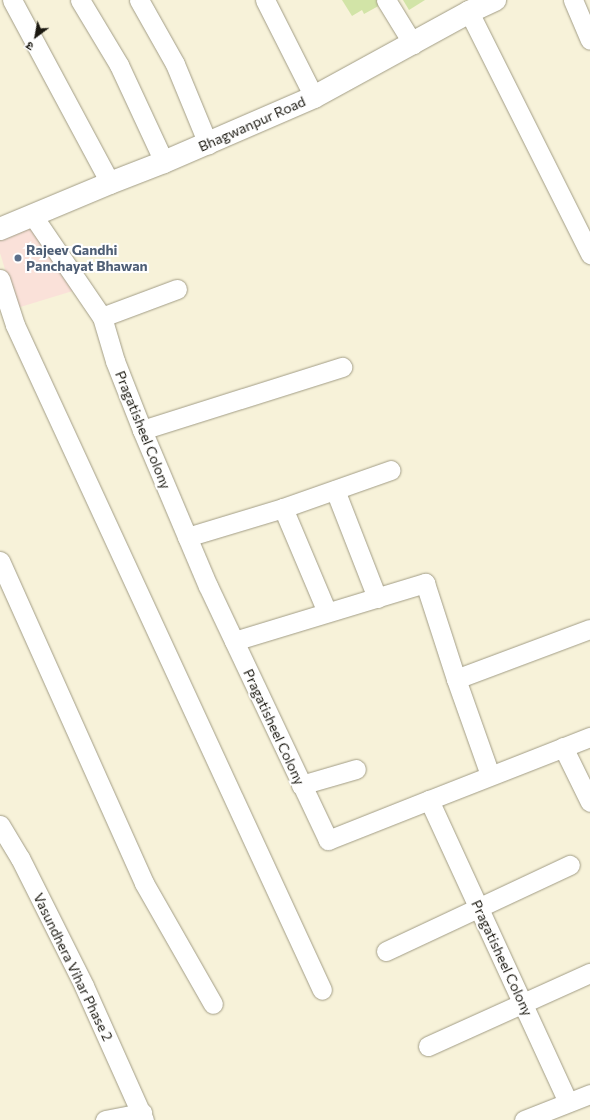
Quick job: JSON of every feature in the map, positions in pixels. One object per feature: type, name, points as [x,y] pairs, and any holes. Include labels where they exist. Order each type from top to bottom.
[{"type":"street","points":[[12,0],[110,183]]},
{"type":"street","points":[[80,0],[119,65],[164,162]]},
{"type":"street","points":[[139,0],[175,64],[208,144]]},
{"type":"street","points":[[264,0],[314,97]]},
{"type":"street","points":[[386,0],[413,44]]},
{"type":"street","name":"Bhagwanpur Road","points":[[0,229],[208,144],[314,97],[469,12],[495,0]]},
{"type":"street","points":[[573,0],[590,40]]},
{"type":"street","points":[[469,12],[590,254]]},
{"type":"street","name":"Pragatisheel Colony","points":[[33,216],[102,317],[115,361],[187,537],[301,785],[328,840],[429,800],[568,1102]]},
{"type":"street","points":[[0,279],[14,325],[322,990]]},
{"type":"street","points":[[102,317],[177,289]]},
{"type":"street","points":[[142,430],[342,367]]},
{"type":"street","points":[[187,537],[284,508],[391,470]]},
{"type":"street","points":[[335,490],[377,598]]},
{"type":"street","points":[[284,508],[327,612]]},
{"type":"street","points":[[0,561],[144,883],[213,1004]]},
{"type":"street","points":[[234,641],[425,583],[456,679],[490,775]]},
{"type":"street","points":[[456,679],[590,629]]},
{"type":"street","points":[[429,800],[590,736]]},
{"type":"street","points":[[563,747],[590,802]]},
{"type":"street","points":[[301,785],[356,769]]},
{"type":"street","name":"Vasundhera Vihar Phase 2","points":[[0,825],[20,858],[84,986],[143,1116]]},
{"type":"street","points":[[386,952],[570,865]]},
{"type":"street","points":[[428,1046],[590,973]]},
{"type":"street","points":[[534,1118],[568,1102],[590,1094]]},
{"type":"street","points":[[105,1120],[143,1116]]},
{"type":"shaded area","points":[[33,224],[76,290],[17,308],[0,253],[0,238]]},
{"type":"green space","points":[[342,0],[380,0],[382,4],[364,14],[362,10],[352,16]]},
{"type":"green space","points":[[403,0],[425,0],[409,10]]},
{"type":"place","name":"Rajeev Gandhi Panchayat Bhawan","points":[[18,258]]}]
